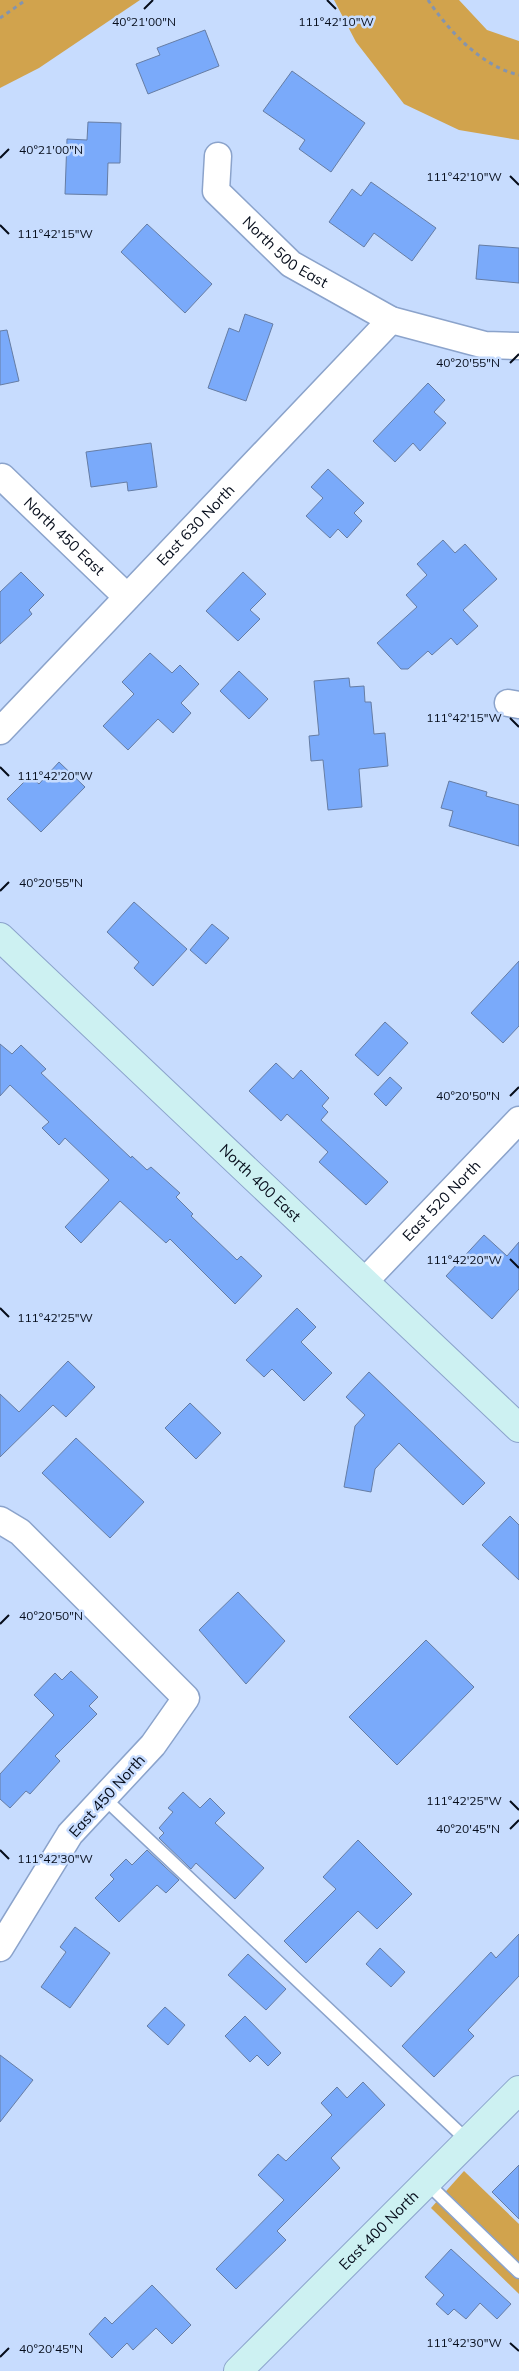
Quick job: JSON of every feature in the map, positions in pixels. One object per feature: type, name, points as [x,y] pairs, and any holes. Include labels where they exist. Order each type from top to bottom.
[{"type":"street","name":"North 500 East","points":[[218,156],[216,191],[290,264],[391,320],[485,345],[519,346]]},
{"type":"street","name":"East 630 North","points":[[0,730],[391,320]]},
{"type":"street","name":"North 450 East","points":[[2,477],[127,597]]},
{"type":"street","name":"North 400 East","points":[[4,948],[365,1281],[519,1428]]},
{"type":"street","name":"East 520 North","points":[[365,1281],[519,1120]]},
{"type":"street","name":"East 450 North","points":[[0,1520],[20,1532],[186,1698],[153,1745],[70,1834],[0,1948]]},
{"type":"street","name":"East 400 North","points":[[238,2371],[519,2090]]},
{"type":"lane","points":[[104,1798],[468,2141]]},
{"type":"lane","points":[[427,2183],[519,2272]]},
{"type":"path","points":[[0,18],[26,0]]},
{"type":"path","points":[[428,0],[442,19],[473,51],[510,73],[519,75]]},
{"type":"shaded area","points":[[0,0],[140,0],[39,68],[0,88]]},
{"type":"shaded area","points":[[334,0],[459,0],[487,30],[519,41],[519,140],[459,130],[404,104],[356,42]]},
{"type":"shaded area","points":[[464,2171],[519,2224],[519,2294],[431,2208]]},
{"type":"building","points":[[205,30],[219,66],[148,94],[136,64],[160,55],[157,48]]},
{"type":"building","points":[[292,71],[365,123],[331,172],[299,149],[305,140],[263,111]]},
{"type":"building","points":[[88,122],[121,123],[120,163],[108,163],[107,195],[65,194],[67,139],[87,140]]},
{"type":"building","points":[[371,182],[436,228],[412,261],[374,233],[364,247],[329,222],[352,189],[361,196]]},
{"type":"building","points":[[147,224],[212,284],[185,313],[121,252]]},
{"type":"building","points":[[479,245],[519,248],[519,283],[476,279]]},
{"type":"building","points":[[245,314],[273,324],[246,401],[208,388],[229,328],[239,332]]},
{"type":"building","points":[[7,330],[19,381],[0,385],[0,331]]},
{"type":"building","points":[[428,383],[445,400],[434,412],[446,423],[420,451],[413,443],[395,462],[373,441]]},
{"type":"building","points":[[151,443],[157,487],[128,491],[127,482],[91,487],[86,452]]},
{"type":"building","points":[[328,469],[364,503],[354,513],[362,521],[347,538],[338,529],[330,538],[306,516],[323,498],[311,487]]},
{"type":"building","points":[[443,540],[455,553],[465,544],[497,579],[463,610],[478,626],[457,645],[451,638],[432,655],[428,651],[408,669],[401,669],[377,643],[417,607],[406,595],[427,575],[417,564]]},
{"type":"building","points":[[21,572],[44,595],[29,610],[32,614],[0,644],[0,592]]},
{"type":"building","points":[[243,572],[266,594],[250,610],[260,619],[238,641],[206,611]]},
{"type":"building","points":[[150,653],[172,673],[180,665],[199,684],[181,703],[191,713],[173,733],[158,719],[128,750],[103,726],[134,694],[122,682]]},
{"type":"building","points":[[239,671],[268,699],[249,719],[220,691]]},
{"type":"building","points":[[349,678],[350,687],[364,686],[365,702],[371,702],[374,734],[385,733],[388,766],[359,769],[362,807],[328,810],[323,760],[311,761],[309,736],[319,735],[314,681]]},
{"type":"building","points":[[59,762],[85,787],[41,832],[7,799],[30,776],[39,784]]},
{"type":"building","points":[[449,781],[487,792],[486,796],[519,805],[519,846],[449,826],[453,811],[441,808]]},
{"type":"building","points":[[134,902],[187,949],[153,986],[134,968],[139,962],[107,932]]},
{"type":"building","points":[[212,924],[229,938],[206,964],[190,950]]},
{"type":"building","points":[[519,961],[519,1026],[503,1043],[471,1013]]},
{"type":"building","points":[[385,1022],[408,1043],[378,1076],[355,1055]]},
{"type":"building","points":[[0,1044],[12,1054],[21,1045],[46,1069],[41,1073],[131,1158],[132,1156],[147,1170],[151,1167],[180,1193],[176,1197],[193,1214],[191,1216],[237,1260],[241,1256],[262,1276],[235,1304],[170,1239],[166,1243],[120,1201],[81,1243],[65,1227],[109,1180],[65,1138],[59,1145],[42,1128],[49,1122],[10,1085],[0,1096]]},
{"type":"building","points":[[276,1063],[293,1079],[301,1070],[329,1098],[322,1106],[328,1112],[321,1120],[388,1182],[366,1205],[319,1162],[328,1152],[287,1114],[281,1121],[249,1091]]},
{"type":"building","points":[[390,1077],[402,1088],[386,1106],[374,1094]]},
{"type":"building","points":[[484,1235],[507,1256],[519,1242],[519,1289],[492,1319],[446,1276]]},
{"type":"building","points":[[297,1308],[316,1327],[301,1342],[332,1373],[304,1401],[272,1369],[264,1377],[246,1360]]},
{"type":"building","points":[[68,1361],[95,1387],[66,1417],[53,1405],[0,1457],[0,1394],[19,1412]]},
{"type":"building","points":[[369,1372],[485,1483],[463,1505],[399,1443],[375,1469],[371,1492],[344,1487],[355,1426],[365,1415],[346,1397]]},
{"type":"building","points":[[190,1403],[221,1433],[196,1459],[165,1428]]},
{"type":"building","points":[[76,1438],[144,1502],[110,1538],[42,1473]]},
{"type":"building","points":[[510,1516],[519,1525],[519,1580],[482,1545]]},
{"type":"building","points":[[238,1592],[285,1641],[246,1684],[199,1630]]},
{"type":"building","points":[[426,1640],[474,1687],[397,1765],[349,1717]]},
{"type":"building","points":[[71,1671],[98,1697],[89,1706],[97,1714],[55,1756],[60,1761],[30,1794],[26,1791],[10,1808],[0,1799],[0,1774],[54,1715],[34,1695],[55,1673],[62,1680]]},
{"type":"building","points":[[183,1792],[200,1808],[210,1798],[225,1813],[215,1823],[264,1868],[235,1899],[196,1863],[191,1869],[159,1838],[164,1833],[159,1828],[173,1812],[168,1808]]},
{"type":"building","points":[[358,1840],[412,1894],[377,1929],[358,1911],[306,1963],[284,1941],[336,1889],[323,1877]]},
{"type":"building","points":[[147,1850],[179,1880],[166,1893],[157,1885],[119,1922],[95,1898],[114,1879],[110,1875],[126,1859],[132,1865]]},
{"type":"building","points":[[75,1927],[110,1953],[70,2008],[41,1987],[66,1952],[60,1947]]},
{"type":"building","points":[[519,1934],[519,1976],[468,2030],[474,2036],[434,2077],[402,2046],[491,1952],[496,1958]]},
{"type":"building","points":[[380,1948],[405,1972],[391,1987],[366,1964]]},
{"type":"building","points":[[248,1954],[286,1989],[266,2010],[228,1975]]},
{"type":"building","points":[[165,2007],[185,2025],[168,2045],[147,2026]]},
{"type":"building","points":[[245,2016],[281,2053],[268,2066],[257,2055],[250,2062],[225,2036]]},
{"type":"building","points":[[0,2055],[33,2080],[0,2122]]},
{"type":"building","points":[[363,2082],[385,2105],[331,2158],[340,2168],[277,2231],[286,2240],[236,2289],[216,2269],[284,2200],[258,2175],[278,2154],[286,2161],[332,2115],[321,2103],[337,2087],[347,2098]]},
{"type":"building","points":[[519,2165],[519,2219],[492,2192]]},
{"type":"building","points":[[451,2249],[511,2304],[497,2319],[480,2303],[466,2319],[454,2309],[448,2315],[436,2304],[444,2295],[425,2277]]},
{"type":"building","points":[[152,2285],[191,2325],[172,2344],[156,2328],[133,2350],[127,2343],[112,2358],[89,2334],[105,2317],[112,2324]]}]
